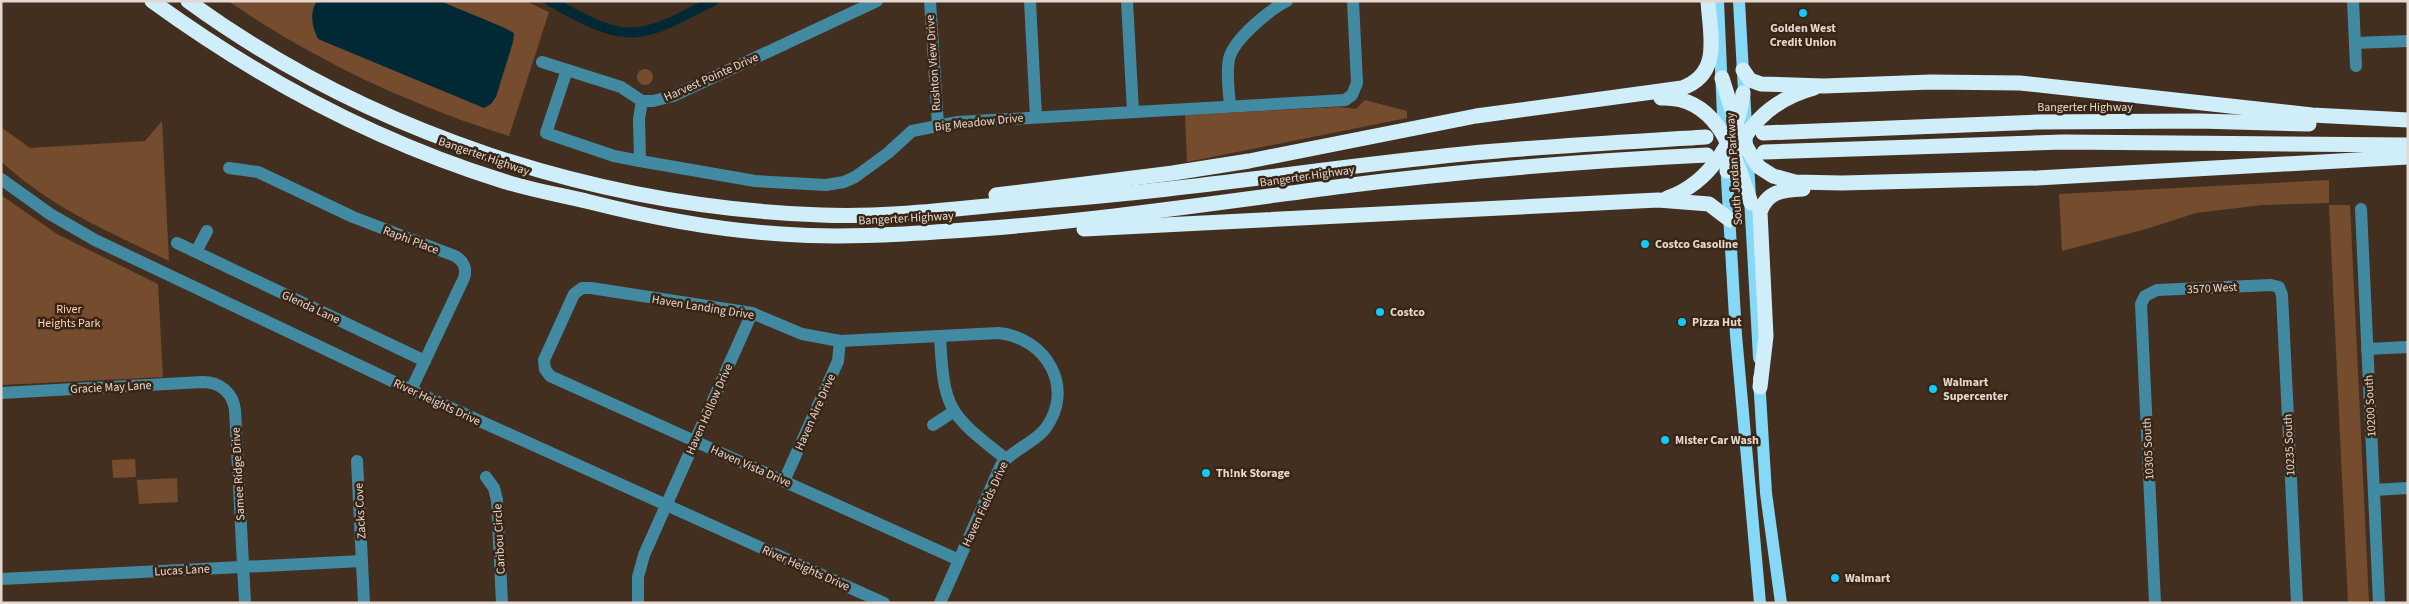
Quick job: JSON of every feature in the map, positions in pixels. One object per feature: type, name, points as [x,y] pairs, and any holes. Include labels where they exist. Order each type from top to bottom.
[{"type":"highway","name":"Bangerter Highway","points":[[152,1],[194,31],[292,91],[393,140],[504,182],[640,215],[711,227],[815,236],[933,232],[1044,224],[1137,215],[1385,181],[1490,170],[1563,163],[1707,155]]},
{"type":"highway","name":"Bangerter Highway","points":[[188,1],[272,56],[374,109],[449,140],[527,166],[605,187],[700,205],[755,211],[824,216],[1116,196],[1463,154],[1706,137]]},
{"type":"highway","points":[[886,213],[942,203],[1172,174],[1484,115],[1678,89],[1702,77],[1709,65],[1711,58],[1708,1]]},
{"type":"highway","points":[[1743,70],[1750,80],[1757,84],[1824,86],[1972,81],[2042,84],[2312,115],[2408,120]]},
{"type":"highway","points":[[1722,78],[1736,124]]},
{"type":"highway","points":[[1658,200],[1683,191],[1700,179],[1763,114],[1778,102],[1808,89],[1824,86]]},
{"type":"highway","points":[[1727,171],[1735,144],[1736,124],[1743,93]]},
{"type":"highway","points":[[1610,99],[1666,98],[1685,101],[1706,113],[1759,167],[1780,179],[1794,182],[1842,183],[2047,178],[2408,157]]},
{"type":"highway","name":"Bangerter Highway","points":[[1763,133],[2038,122],[2408,124]]},
{"type":"highway","points":[[1764,152],[1939,144],[2073,142],[2408,144]]},
{"type":"highway","points":[[1735,144],[1751,203]]},
{"type":"highway","points":[[1760,387],[1766,336],[1761,210],[1768,198],[1780,191],[1842,183]]},
{"type":"highway","points":[[933,232],[1167,226],[1658,200],[1704,203],[1715,207],[1730,220]]},
{"type":"main road","name":"South Jordan Parkway","points":[[1718,1],[1722,78],[1735,144]]},
{"type":"main road","name":"South Jordan Parkway","points":[[1735,144],[1743,93],[1739,1]]},
{"type":"main road","name":"South Jordan Parkway","points":[[1727,171],[1736,335],[1760,603]]},
{"type":"main road","name":"South Jordan Parkway","points":[[1751,203],[1766,493],[1781,603]]},
{"type":"street","name":"Harvest Pointe Drive","points":[[642,101],[653,101],[673,96],[877,1]]},
{"type":"street","name":"Rushton View Drive","points":[[930,1],[938,126]]},
{"type":"street","points":[[1030,1],[1036,117]]},
{"type":"street","points":[[1127,1],[1133,112]]},
{"type":"street","points":[[1230,106],[1228,66],[1234,48],[1267,14],[1287,1]]},
{"type":"street","name":"Big Meadow Drive","points":[[566,70],[546,133],[614,156],[640,161],[756,181],[832,184],[854,177],[888,153],[912,131],[971,120],[1341,100],[1352,95],[1357,83],[1352,1]]},
{"type":"street","points":[[2353,1],[2356,66]]},
{"type":"street","points":[[2355,44],[2408,41]]},
{"type":"street","points":[[542,62],[625,88],[642,101],[639,119],[640,161]]},
{"type":"street","name":"Raphi Place","points":[[229,168],[258,172],[353,217],[455,256],[462,261],[465,269],[464,278],[411,390]]},
{"type":"street","name":"River Heights Drive","points":[[1,180],[50,214],[95,240],[411,390],[884,603]]},
{"type":"street","name":"10200 South","points":[[2361,209],[2379,603]]},
{"type":"street","points":[[196,252],[207,231]]},
{"type":"street","name":"Glenda Lane","points":[[177,243],[425,361]]},
{"type":"street","name":"3570 West","points":[[2145,296],[2157,290],[2271,285],[2279,288]]},
{"type":"street","name":"Haven Landing Drive","points":[[545,369],[546,356],[571,298],[582,288],[752,313],[802,334],[840,342],[940,336]]},
{"type":"street","name":"10235 South","points":[[2279,288],[2282,295],[2297,603]]},
{"type":"street","name":"10305 South","points":[[2145,296],[2141,308],[2155,603]]},
{"type":"street","name":"Haven Hollow Drive","points":[[638,603],[640,566],[752,313]]},
{"type":"street","name":"Haven Fields Drive","points":[[940,336],[993,333],[1017,336],[1036,347],[1051,366],[1057,390],[1055,407],[1049,423],[1038,436],[1006,459],[940,603]]},
{"type":"street","points":[[940,336],[944,387],[953,412],[968,429],[1006,459]]},
{"type":"street","name":"Haven Aire Drive","points":[[784,481],[838,360],[840,342]]},
{"type":"street","points":[[2367,349],[2408,347]]},
{"type":"street","name":"Haven Vista Drive","points":[[545,369],[554,378],[959,560]]},
{"type":"street","name":"Gracie May Lane","points":[[1,393],[203,382],[220,386]]},
{"type":"street","name":"Samee Ridge Drive","points":[[220,386],[231,396],[235,410],[245,603]]},
{"type":"street","points":[[933,425],[953,412]]},
{"type":"street","name":"Zacks Cove","points":[[357,461],[364,603]]},
{"type":"street","name":"Caribou Circle","points":[[486,477],[494,488],[497,500],[502,603]]},
{"type":"street","points":[[2374,490],[2408,488]]},
{"type":"street","name":"Lucas Lane","points":[[1,579],[362,561]]},
{"type":"green space","points":[[228,1],[525,1],[549,12],[509,136],[435,110],[364,79],[294,43]]},
{"type":"green space","points":[[645,69],[651,71],[653,77],[651,83],[645,85],[639,83],[637,77],[639,71]]},
{"type":"green space","points":[[1365,100],[1407,111],[1407,118],[1187,162],[1185,115],[1340,107],[1356,109]]},
{"type":"green space","points":[[162,121],[169,261],[103,229],[60,205],[39,192],[1,161],[1,127],[30,148],[145,141]]},
{"type":"green space","points":[[2329,180],[2329,203],[2262,205],[2196,213],[2146,229],[2062,251],[2059,194]]},
{"type":"green space","name":"River Heights Park","points":[[1,195],[57,234],[158,284],[163,377],[1,385]]},
{"type":"green space","points":[[2329,205],[2350,205],[2369,603],[2348,603]]},
{"type":"green space","points":[[135,459],[136,477],[113,478],[112,460]]},
{"type":"green space","points":[[177,478],[178,502],[139,504],[137,480]]},
{"type":"water","points":[[317,1],[440,1],[505,28],[514,33],[513,42],[496,97],[491,104],[484,108],[318,39],[312,20],[314,6]]},
{"type":"waterway","points":[[550,1],[592,23],[615,31],[627,32],[638,32],[657,27],[713,1]]},
{"type":"place","name":"Golden West Credit Union","points":[[1803,13]]},
{"type":"place","name":"Costco Gasoline","points":[[1645,244]]},
{"type":"place","name":"Costco","points":[[1380,312]]},
{"type":"place","name":"Pizza Hut","points":[[1682,322]]},
{"type":"place","name":"Walmart Supercenter","points":[[1933,389]]},
{"type":"place","name":"Mister Car Wash","points":[[1665,440]]},
{"type":"place","name":"Th!nk Storage","points":[[1206,473]]},
{"type":"place","name":"Walmart","points":[[1835,578]]}]
